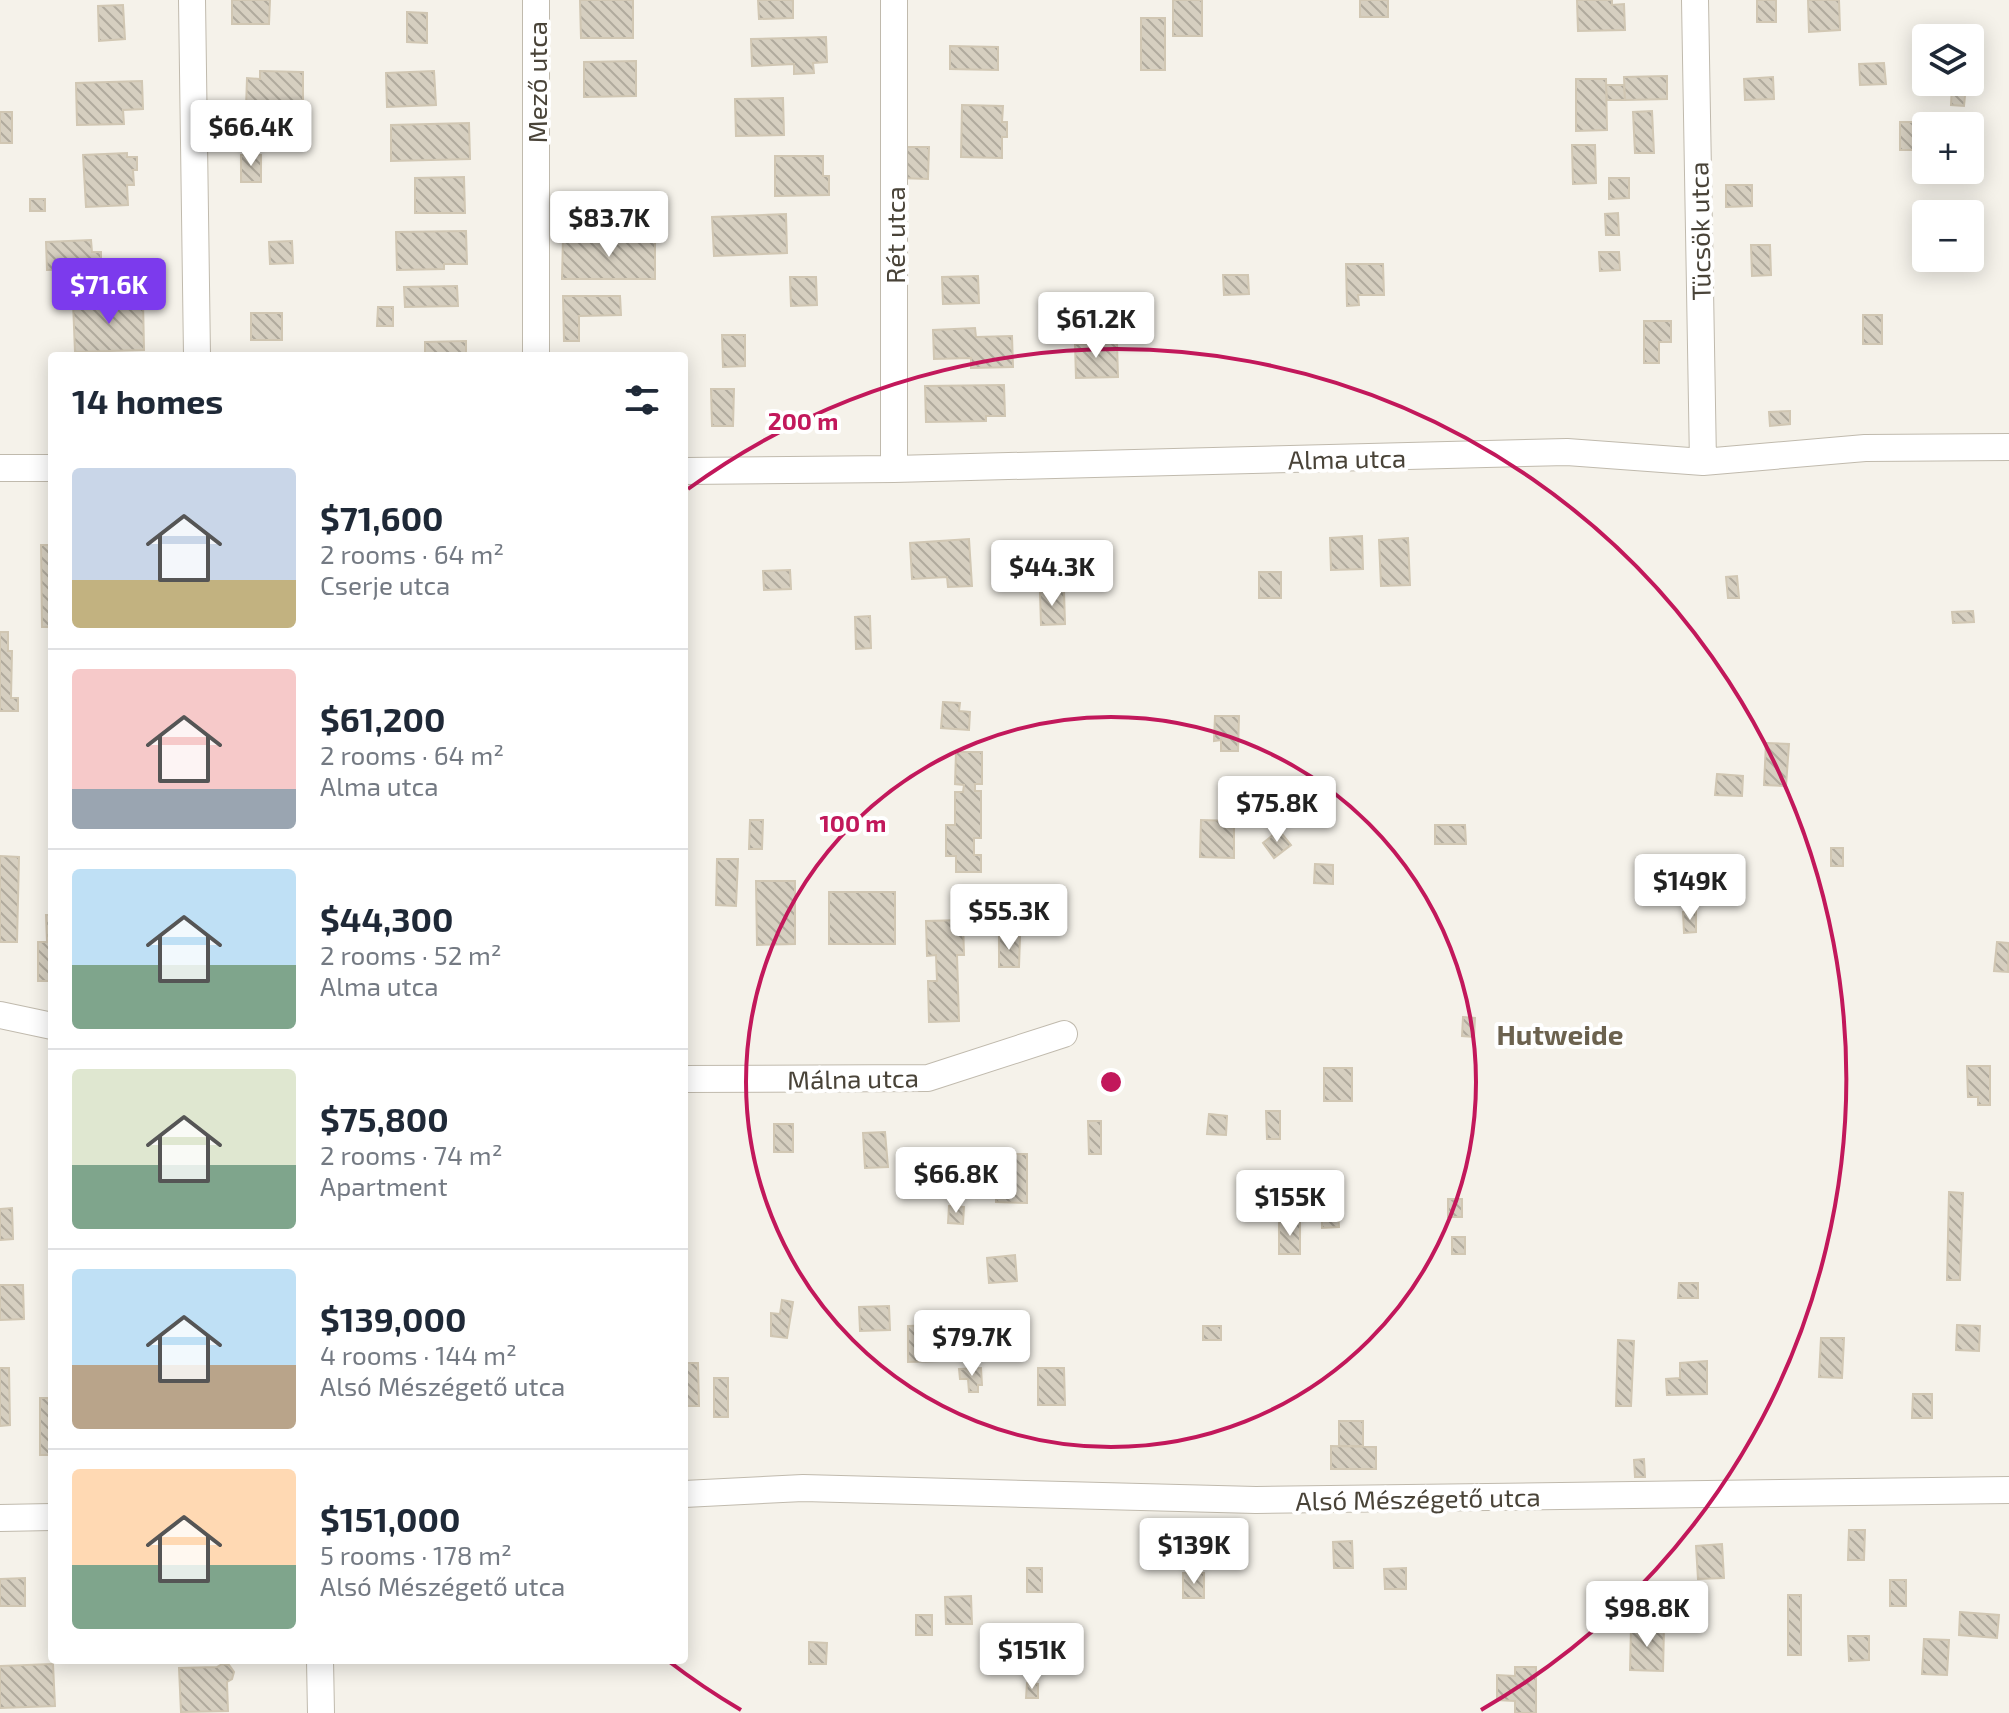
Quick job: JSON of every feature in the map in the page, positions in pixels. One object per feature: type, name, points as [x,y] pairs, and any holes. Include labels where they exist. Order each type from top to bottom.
[{"type":"street","points":[[192,0],[197,352]]},
{"type":"street","name":"Mező utca","points":[[536,0],[536,352]]},
{"type":"street","name":"Rét utca","points":[[894,0],[894,469]]},
{"type":"street","name":"Tücsök utca","points":[[1695,0],[1703,462]]},
{"type":"street","name":"Alma utca","points":[[688,471],[894,469],[1567,452],[1703,462],[1865,448],[2009,447]]},
{"type":"street","points":[[0,468],[48,468]]},
{"type":"street","points":[[0,1015],[48,1025]]},
{"type":"street","name":"Málna utca","points":[[688,1079],[928,1078],[1064,1034]]},
{"type":"street","name":"Alsó Mészégető utca","points":[[688,1494],[803,1488],[1256,1500],[2009,1490]]},
{"type":"street","points":[[0,1518],[48,1517]]},
{"type":"street","points":[[320,1664],[321,1713]]},
{"type":"building","points":[[232,0],[270,0],[269,24],[232,24]]},
{"type":"building","points":[[580,0],[633,0],[633,38],[581,38]]},
{"type":"building","points":[[758,0],[793,0],[793,18],[759,19]]},
{"type":"building","points":[[1173,0],[1202,0],[1202,36],[1173,36]]},
{"type":"building","points":[[1360,0],[1388,0],[1388,17],[1360,17]]},
{"type":"building","points":[[1577,0],[1612,0],[1612,5],[1624,4],[1625,30],[1578,31]]},
{"type":"building","points":[[1757,0],[1776,0],[1776,22],[1757,22]]},
{"type":"building","points":[[1808,0],[1839,0],[1840,30],[1809,32]]},
{"type":"building","points":[[123,5],[125,39],[99,41],[98,6]]},
{"type":"building","points":[[407,12],[427,13],[427,43],[407,42]]},
{"type":"building","points":[[1141,18],[1165,18],[1165,70],[1141,70]]},
{"type":"building","points":[[826,37],[827,62],[813,63],[814,73],[794,74],[794,64],[752,66],[751,39]]},
{"type":"building","points":[[950,46],[998,47],[998,70],[950,69]]},
{"type":"building","points":[[636,61],[636,96],[584,97],[584,62]]},
{"type":"building","points":[[1884,63],[1886,84],[1860,85],[1859,64]]},
{"type":"building","points":[[260,71],[303,72],[303,104],[308,104],[307,134],[258,133],[258,120],[252,120],[252,108],[246,108],[247,78],[260,79]]},
{"type":"building","points":[[434,71],[436,105],[387,107],[386,73]]},
{"type":"building","points":[[1667,76],[1667,99],[1625,100],[1624,77]]},
{"type":"building","points":[[1773,77],[1774,99],[1745,100],[1744,79]]},
{"type":"building","points":[[1576,79],[1606,79],[1607,130],[1576,131]]},
{"type":"building","points":[[142,81],[143,109],[123,110],[124,124],[77,125],[76,83]]},
{"type":"building","points":[[1606,85],[1624,85],[1625,100],[1607,100]]},
{"type":"building","points":[[1951,96],[1965,96],[1964,106],[1951,105]]},
{"type":"building","points":[[783,98],[784,135],[736,136],[735,99]]},
{"type":"building","points":[[962,105],[1003,106],[1002,122],[1007,122],[1007,137],[1002,137],[1002,158],[961,157]]},
{"type":"building","points":[[1652,111],[1654,153],[1635,153],[1633,112]]},
{"type":"building","points":[[0,112],[12,112],[12,143],[0,143]]},
{"type":"building","points":[[1900,122],[1912,122],[1912,150],[1900,150]]},
{"type":"building","points":[[469,123],[470,159],[391,161],[391,125]]},
{"type":"building","points":[[1572,145],[1595,145],[1596,183],[1573,184]]},
{"type":"building","points":[[899,147],[929,147],[928,179],[899,178]]},
{"type":"building","points":[[127,153],[127,157],[137,157],[137,170],[133,170],[134,185],[127,185],[128,205],[86,207],[83,155]]},
{"type":"building","points":[[241,155],[261,155],[261,182],[241,182]]},
{"type":"building","points":[[775,156],[823,156],[823,176],[829,176],[829,195],[775,196]]},
{"type":"building","points":[[464,177],[465,213],[415,213],[415,178]]},
{"type":"building","points":[[1609,178],[1629,178],[1629,198],[1609,199]]},
{"type":"building","points":[[1726,185],[1752,185],[1752,206],[1726,207]]},
{"type":"building","points":[[30,199],[45,199],[45,211],[30,211]]},
{"type":"building","points":[[1618,213],[1619,235],[1606,235],[1605,214]]},
{"type":"building","points":[[786,214],[787,253],[714,256],[712,217]]},
{"type":"building","points":[[466,231],[467,264],[444,264],[444,269],[397,270],[396,232]]},
{"type":"building","points":[[563,238],[655,239],[655,279],[562,279]]},
{"type":"building","points":[[91,240],[92,252],[101,252],[101,268],[47,270],[46,242]]},
{"type":"building","points":[[292,241],[293,263],[270,264],[269,242]]},
{"type":"building","points":[[1751,245],[1770,245],[1771,275],[1752,276]]},
{"type":"building","points":[[1599,252],[1619,252],[1620,270],[1600,271]]},
{"type":"building","points":[[1346,264],[1383,264],[1384,295],[1358,295],[1359,305],[1347,306]]},
{"type":"building","points":[[1223,275],[1248,275],[1249,294],[1224,295]]},
{"type":"building","points":[[978,276],[979,303],[943,304],[942,277]]},
{"type":"building","points":[[790,277],[816,277],[817,305],[791,306]]},
{"type":"building","points":[[148,284],[161,284],[160,301],[148,301]]},
{"type":"building","points":[[457,286],[458,306],[405,307],[404,287]]},
{"type":"building","points":[[563,296],[620,296],[621,315],[579,316],[579,341],[564,341]]},
{"type":"building","points":[[143,300],[144,350],[75,352],[73,302]]},
{"type":"building","points":[[378,307],[393,307],[393,326],[377,326]]},
{"type":"building","points":[[251,313],[282,313],[282,340],[251,340]]},
{"type":"building","points":[[1863,315],[1882,315],[1882,344],[1863,344]]},
{"type":"building","points":[[1644,321],[1671,321],[1671,342],[1659,342],[1659,363],[1644,363]]},
{"type":"building","points":[[975,328],[976,337],[1012,336],[1013,367],[971,368],[971,358],[934,359],[933,330]]},
{"type":"building","points":[[722,335],[745,335],[745,366],[723,367]]},
{"type":"building","points":[[466,341],[466,352],[425,352],[425,342]]},
{"type":"building","points":[[1117,343],[1118,377],[1076,378],[1075,344]]},
{"type":"building","points":[[1004,385],[1005,416],[986,416],[986,421],[926,422],[925,386]]},
{"type":"building","points":[[711,389],[734,389],[733,426],[712,426]]},
{"type":"building","points":[[1790,411],[1790,424],[1770,426],[1769,412]]},
{"type":"building","points":[[1362,536],[1363,569],[1331,570],[1330,538]]},
{"type":"building","points":[[1408,538],[1410,585],[1381,586],[1379,540]]},
{"type":"building","points":[[969,539],[972,586],[948,587],[947,577],[912,579],[910,543]]},
{"type":"building","points":[[41,545],[48,545],[48,627],[42,627]]},
{"type":"building","points":[[790,570],[791,589],[764,590],[763,571]]},
{"type":"building","points":[[1259,572],[1281,572],[1281,598],[1259,598]]},
{"type":"building","points":[[1737,576],[1739,598],[1728,598],[1726,577]]},
{"type":"building","points":[[1064,591],[1065,624],[1041,625],[1040,592]]},
{"type":"building","points":[[1973,611],[1974,622],[1953,623],[1952,612]]},
{"type":"building","points":[[870,616],[871,648],[856,649],[855,617]]},
{"type":"building","points":[[0,632],[8,632],[8,651],[12,651],[11,698],[18,698],[18,711],[0,711]]},
{"type":"building","points":[[943,702],[960,703],[959,711],[970,712],[969,730],[941,728]]},
{"type":"building","points":[[1215,716],[1239,716],[1238,751],[1221,751],[1221,740],[1214,741]]},
{"type":"building","points":[[1766,743],[1789,744],[1786,786],[1764,785]]},
{"type":"building","points":[[956,752],[982,752],[982,784],[975,784],[975,791],[981,791],[981,838],[974,838],[974,855],[981,855],[981,872],[956,872],[956,856],[946,856],[946,825],[955,825],[955,792],[963,792],[964,785],[955,784]]},
{"type":"building","points":[[1717,774],[1743,776],[1742,796],[1715,795]]},
{"type":"building","points":[[750,820],[763,820],[762,849],[749,849]]},
{"type":"building","points":[[1201,820],[1234,821],[1234,858],[1200,857]]},
{"type":"building","points":[[1435,825],[1465,825],[1466,844],[1435,844]]},
{"type":"building","points":[[1279,830],[1291,845],[1274,858],[1263,843]]},
{"type":"building","points":[[1831,848],[1843,848],[1843,866],[1831,866]]},
{"type":"building","points":[[0,856],[19,857],[17,942],[0,942]]},
{"type":"building","points":[[717,859],[738,859],[736,906],[716,905]]},
{"type":"building","points":[[1315,864],[1333,865],[1333,884],[1314,883]]},
{"type":"building","points":[[756,881],[795,881],[795,944],[757,945]]},
{"type":"building","points":[[829,892],[895,892],[895,944],[829,944]]},
{"type":"building","points":[[1696,911],[1696,932],[1684,933],[1683,912]]},
{"type":"building","points":[[48,915],[48,981],[38,981],[38,942],[47,942]]},
{"type":"building","points":[[963,920],[964,955],[957,955],[959,1021],[929,1022],[928,981],[937,981],[936,955],[927,956],[926,921]]},
{"type":"building","points":[[999,937],[1020,937],[1019,967],[999,967]]},
{"type":"building","points":[[1997,942],[2009,943],[2008,972],[1994,971]]},
{"type":"building","points":[[1463,1017],[1475,1018],[1474,1037],[1462,1036]]},
{"type":"building","points":[[1967,1066],[1990,1066],[1990,1105],[1978,1105],[1978,1097],[1968,1097]]},
{"type":"building","points":[[1324,1068],[1352,1068],[1352,1101],[1324,1101]]},
{"type":"building","points":[[1266,1111],[1280,1111],[1280,1139],[1267,1139]]},
{"type":"building","points":[[1209,1114],[1227,1116],[1226,1135],[1207,1134]]},
{"type":"building","points":[[1088,1121],[1101,1121],[1101,1154],[1089,1154]]},
{"type":"building","points":[[774,1124],[793,1124],[793,1152],[774,1152]]},
{"type":"building","points":[[885,1132],[888,1167],[865,1168],[863,1133]]},
{"type":"building","points":[[996,1154],[1027,1154],[1027,1203],[996,1202]]},
{"type":"building","points":[[1949,1192],[1963,1193],[1960,1280],[1947,1280]]},
{"type":"building","points":[[1448,1199],[1462,1199],[1462,1217],[1448,1217]]},
{"type":"building","points":[[949,1206],[964,1207],[963,1224],[948,1223]]},
{"type":"building","points":[[1338,1207],[1339,1227],[1322,1228],[1322,1208]]},
{"type":"building","points":[[12,1208],[13,1239],[0,1240],[0,1209]]},
{"type":"building","points":[[1279,1222],[1300,1222],[1300,1254],[1279,1254]]},
{"type":"building","points":[[1452,1237],[1465,1237],[1465,1254],[1452,1254]]},
{"type":"building","points":[[1015,1255],[1017,1281],[989,1283],[987,1258]]},
{"type":"building","points":[[1679,1283],[1698,1283],[1698,1298],[1678,1298]]},
{"type":"building","points":[[0,1285],[23,1285],[24,1319],[0,1320]]},
{"type":"building","points":[[782,1300],[793,1302],[787,1338],[771,1336],[771,1313],[780,1314]]},
{"type":"building","points":[[889,1306],[890,1330],[860,1331],[859,1307]]},
{"type":"building","points":[[939,1325],[939,1361],[908,1362],[908,1326]]},
{"type":"building","points":[[1957,1325],[1980,1326],[1979,1351],[1956,1350]]},
{"type":"building","points":[[1203,1326],[1221,1326],[1221,1340],[1203,1340]]},
{"type":"building","points":[[1821,1338],[1844,1338],[1842,1378],[1819,1377]]},
{"type":"building","points":[[1618,1340],[1634,1341],[1631,1406],[1616,1406]]},
{"type":"building","points":[[1707,1361],[1707,1394],[1667,1395],[1666,1379],[1680,1378],[1680,1363]]},
{"type":"building","points":[[688,1363],[698,1363],[699,1406],[688,1406]]},
{"type":"building","points":[[0,1368],[9,1368],[10,1425],[0,1426]]},
{"type":"building","points":[[981,1368],[982,1385],[978,1385],[978,1392],[969,1392],[968,1379],[960,1379],[959,1369]]},
{"type":"building","points":[[1038,1368],[1064,1368],[1065,1405],[1038,1405]]},
{"type":"building","points":[[714,1378],[728,1378],[728,1417],[714,1417]]},
{"type":"building","points":[[1913,1394],[1932,1394],[1932,1418],[1912,1418]]},
{"type":"building","points":[[40,1398],[48,1398],[48,1455],[40,1455]]},
{"type":"building","points":[[1339,1421],[1363,1421],[1363,1446],[1339,1446]]},
{"type":"building","points":[[1331,1446],[1376,1447],[1376,1469],[1331,1469]]},
{"type":"building","points":[[1644,1459],[1645,1477],[1635,1477],[1634,1460]]},
{"type":"building","points":[[1849,1530],[1865,1530],[1864,1560],[1848,1560]]},
{"type":"building","points":[[1352,1541],[1353,1568],[1334,1568],[1333,1542]]},
{"type":"building","points":[[1722,1544],[1724,1578],[1698,1579],[1696,1546]]},
{"type":"building","points":[[1027,1568],[1042,1568],[1042,1592],[1027,1592]]},
{"type":"building","points":[[1406,1568],[1406,1589],[1385,1589],[1384,1569]]},
{"type":"building","points":[[1183,1573],[1204,1573],[1204,1598],[1183,1598]]},
{"type":"building","points":[[25,1578],[25,1606],[0,1606],[0,1579]]},
{"type":"building","points":[[1890,1580],[1906,1580],[1906,1606],[1890,1606]]},
{"type":"building","points":[[1788,1595],[1801,1595],[1801,1655],[1788,1655]]},
{"type":"building","points":[[971,1596],[972,1624],[946,1624],[945,1597]]},
{"type":"building","points":[[1960,1612],[1999,1615],[1997,1638],[1959,1635]]},
{"type":"building","points":[[916,1615],[932,1615],[932,1635],[916,1635]]},
{"type":"building","points":[[1631,1627],[1664,1628],[1663,1671],[1630,1670]]},
{"type":"building","points":[[1848,1636],[1869,1636],[1869,1660],[1849,1661]]},
{"type":"building","points":[[1924,1639],[1949,1640],[1947,1675],[1922,1674]]},
{"type":"building","points":[[809,1642],[827,1643],[826,1664],[809,1664]]},
{"type":"building","points":[[53,1664],[55,1706],[0,1708],[0,1666]]},
{"type":"building","points":[[229,1665],[234,1672],[227,1682],[228,1711],[181,1712],[179,1668],[217,1667]]},
{"type":"building","points":[[1515,1667],[1536,1667],[1536,1713],[1515,1713],[1515,1701],[1497,1700],[1497,1675],[1515,1676]]},
{"type":"building","points":[[1027,1683],[1038,1684],[1038,1698],[1026,1698]]},
{"type":"district","name":"Hutweide","points":[[1560,1034]]}]
